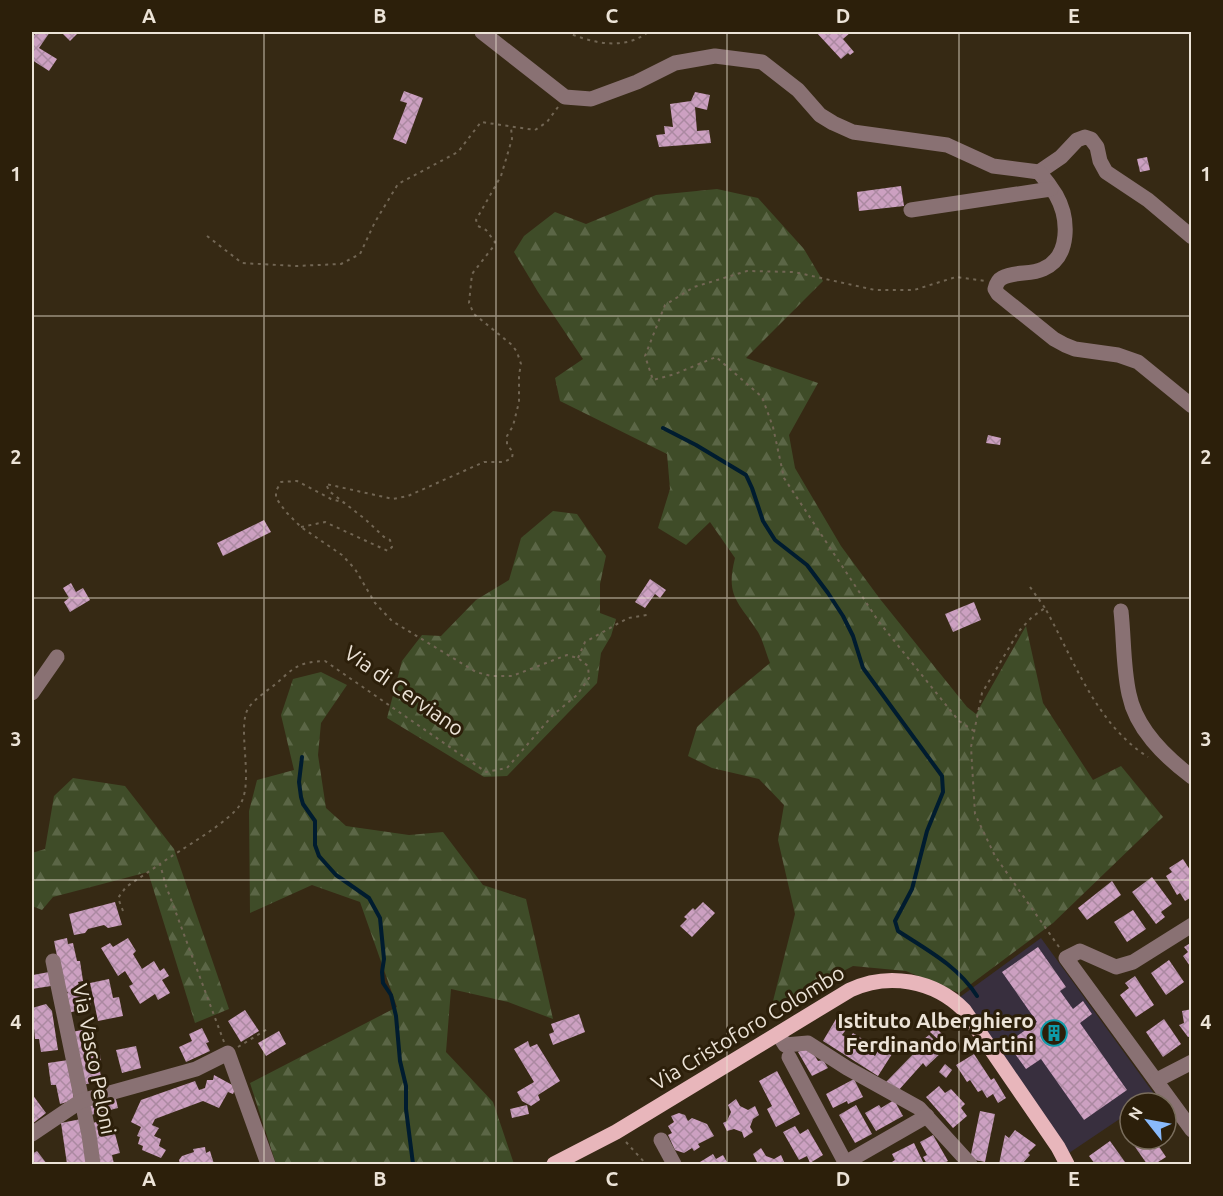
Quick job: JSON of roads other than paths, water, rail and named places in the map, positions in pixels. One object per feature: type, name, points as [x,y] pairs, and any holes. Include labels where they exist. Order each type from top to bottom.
[{"type":"main road","name":"Via Cristoforo Colombo","points":[[555,1164],[608,1136],[850,990],[880,980],[918,984],[945,994],[955,1002],[970,1018],[1058,1147],[1067,1164]]},
{"type":"street","points":[[482,32],[565,97],[591,99],[637,82],[675,63],[715,56],[762,62],[798,90],[820,115],[853,132],[947,145],[993,166],[1039,171],[1061,157],[1077,140],[1085,137],[1091,139],[1096,147],[1106,172],[1148,200],[1191,237]]},
{"type":"street","points":[[1039,171],[1056,195],[1066,227],[1062,252],[1052,265],[1041,270],[1002,277],[995,290],[1054,339],[1075,349],[1118,355],[1138,362],[1191,406]]},
{"type":"street","points":[[911,210],[1051,189]]},
{"type":"street","points":[[1121,611],[1129,694],[1136,715],[1155,743],[1188,771]]},
{"type":"street","points":[[32,693],[57,657]]},
{"type":"street","points":[[1191,925],[1133,962],[1116,967],[1080,951],[1066,958],[1157,1080],[1191,1130]]},
{"type":"street","name":"Via Vasco Peloni","points":[[53,961],[93,1164]]},
{"type":"street","points":[[778,1034],[787,1046],[808,1043],[847,1068],[919,1108],[970,1164]]},
{"type":"street","points":[[32,1134],[81,1101],[196,1069],[228,1053],[268,1164]]},
{"type":"street","points":[[789,1057],[845,1163],[927,1116]]},
{"type":"street","points":[[1157,1080],[1191,1062]]},
{"type":"street","points":[[661,1140],[674,1164]]},
{"type":"waterway","points":[[663,428],[746,475],[763,521],[775,540],[807,565],[828,593],[853,636],[863,668],[942,776],[943,792],[927,831],[912,889],[895,921],[898,931],[951,967],[977,996]]},
{"type":"waterway","points":[[302,757],[299,782],[301,797],[315,821],[315,845],[319,856],[336,875],[369,898],[380,918],[384,959],[383,983],[391,995],[396,1016],[400,1061],[406,1086],[406,1109],[413,1164]]},
{"type":"place","name":"Istituto Alberghiero Ferdinando Martini","points":[[1054,1033]]}]
